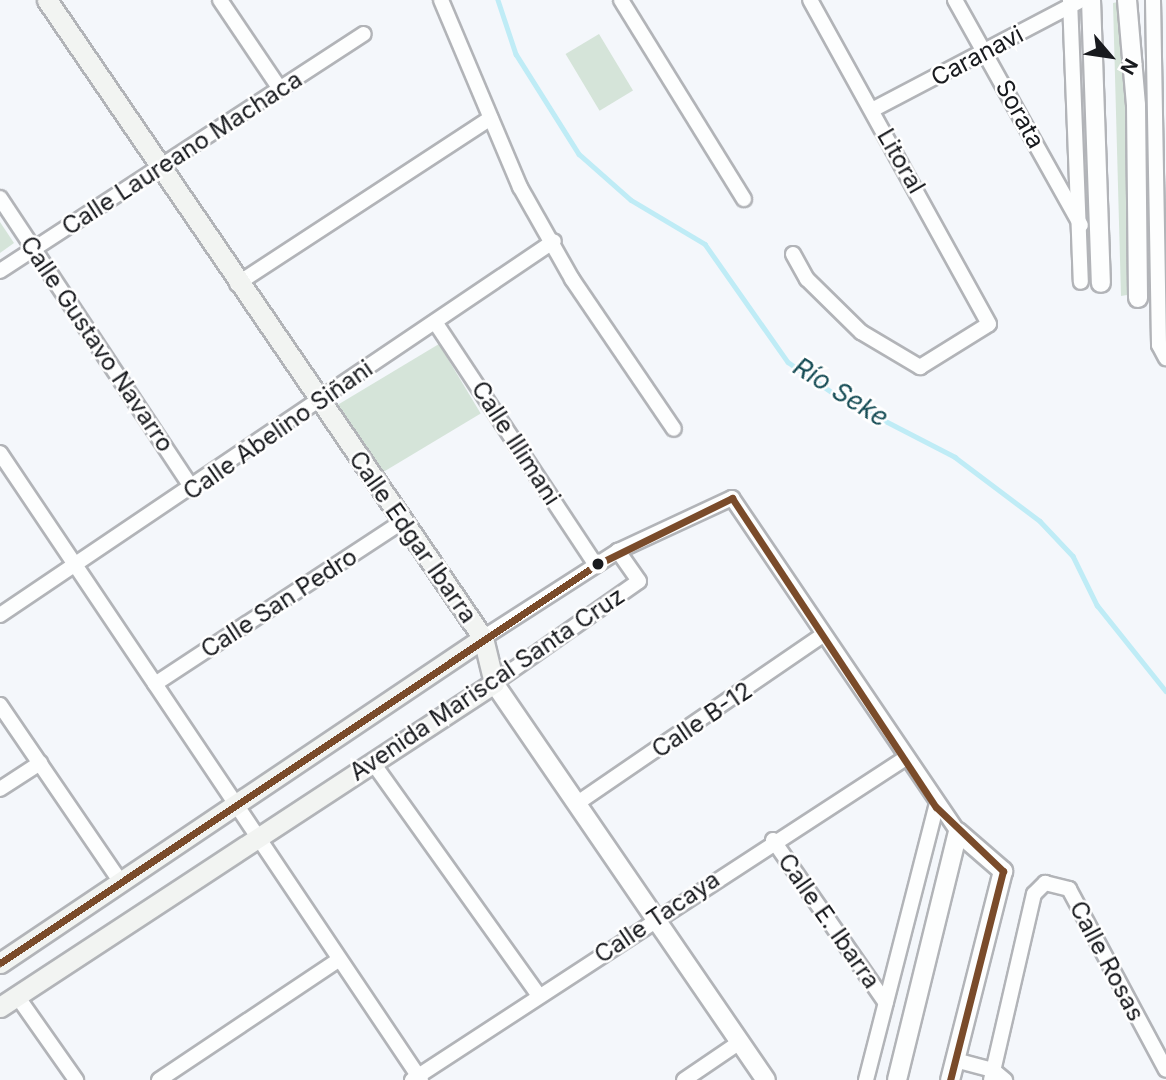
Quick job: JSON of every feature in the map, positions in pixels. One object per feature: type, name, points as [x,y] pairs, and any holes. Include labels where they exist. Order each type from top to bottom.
[{"type":"main road","name":"Calle Edgar Ibarra","points":[[47,0],[158,169],[484,638],[494,683]]},
{"type":"main road","name":"Avenida Mariscal Santa Cruz","points":[[0,962],[120,881],[234,810],[484,638]]},
{"type":"main road","name":"Avenida Mariscal Santa Cruz","points":[[0,1007],[257,841],[494,683]]},
{"type":"street","points":[[220,0],[280,89]]},
{"type":"street","points":[[441,0],[520,187],[554,241],[572,279],[674,429]]},
{"type":"street","points":[[621,0],[744,199]]},
{"type":"street","name":"Litoral","points":[[793,254],[807,279],[860,332],[920,367],[989,324],[810,0]]},
{"type":"street","name":"Sorata","points":[[955,0],[1084,229]]},
{"type":"street","points":[[1091,0],[1101,283]]},
{"type":"street","points":[[1127,0],[1136,105],[1138,298]]},
{"type":"street","points":[[1153,0],[1164,349]]},
{"type":"street","points":[[1074,2],[1084,229],[1081,282]]},
{"type":"street","name":"Caranavi","points":[[872,110],[1074,2]]},
{"type":"street","name":"Calle Laureano Machaca","points":[[0,271],[364,34]]},
{"type":"street","points":[[237,284],[491,118]]},
{"type":"street","name":"Calle Gustavo Navarro","points":[[0,198],[193,489]]},
{"type":"street","name":"Calle Abelino Siñani","points":[[0,615],[193,489],[554,241]]},
{"type":"street","name":"Calle Illimani","points":[[435,322],[596,565]]},
{"type":"street","points":[[0,453],[155,684],[234,810],[417,1079]]},
{"type":"street","points":[[618,551],[733,498],[936,807],[958,832],[1003,871],[950,1080]]},
{"type":"street","name":"Calle San Pedro","points":[[155,684],[402,522]]},
{"type":"street","name":"Avenida Mariscal Santa Cruz","points":[[484,638],[618,551],[639,580],[494,683]]},
{"type":"street","name":"Calle B-12","points":[[579,802],[823,635]]},
{"type":"street","name":"Calle Edgar Ibarra","points":[[494,683],[579,802],[766,1080]]},
{"type":"street","points":[[0,705],[120,881]]},
{"type":"street","name":"Calle Tacaya","points":[[417,1079],[772,840],[904,759]]},
{"type":"street","points":[[0,789],[40,763]]},
{"type":"street","points":[[373,763],[539,996]]},
{"type":"street","points":[[866,1080],[936,807]]},
{"type":"street","points":[[897,1080],[958,832]]},
{"type":"street","name":"Calle E. Ibarra","points":[[772,840],[886,1003]]},
{"type":"street","name":"Calle Rosas","points":[[996,1077],[1034,894],[1045,883],[1069,889],[1166,1070]]},
{"type":"street","points":[[159,1080],[337,961]]},
{"type":"street","points":[[17,996],[76,1080]]},
{"type":"street","points":[[684,1080],[740,1042]]},
{"type":"street","points":[[955,1060],[996,1077]]},
{"type":"shaded area","points":[[1127,0],[1133,294],[1121,296],[1113,3]]},
{"type":"shaded area","points":[[599,34],[633,91],[600,111],[566,54]]},
{"type":"shaded area","points":[[0,222],[14,243],[0,253]]},
{"type":"shaded area","points":[[439,344],[481,413],[379,475],[337,405]]},
{"type":"waterway","name":"Río Seke","points":[[498,0],[516,54],[579,154],[631,200],[705,244],[788,362],[839,397],[955,457],[1040,521],[1073,556],[1097,605],[1166,691]]},
{"type":"transit line","points":[[0,963],[596,565],[732,498],[936,807],[1003,871],[950,1080]]}]
